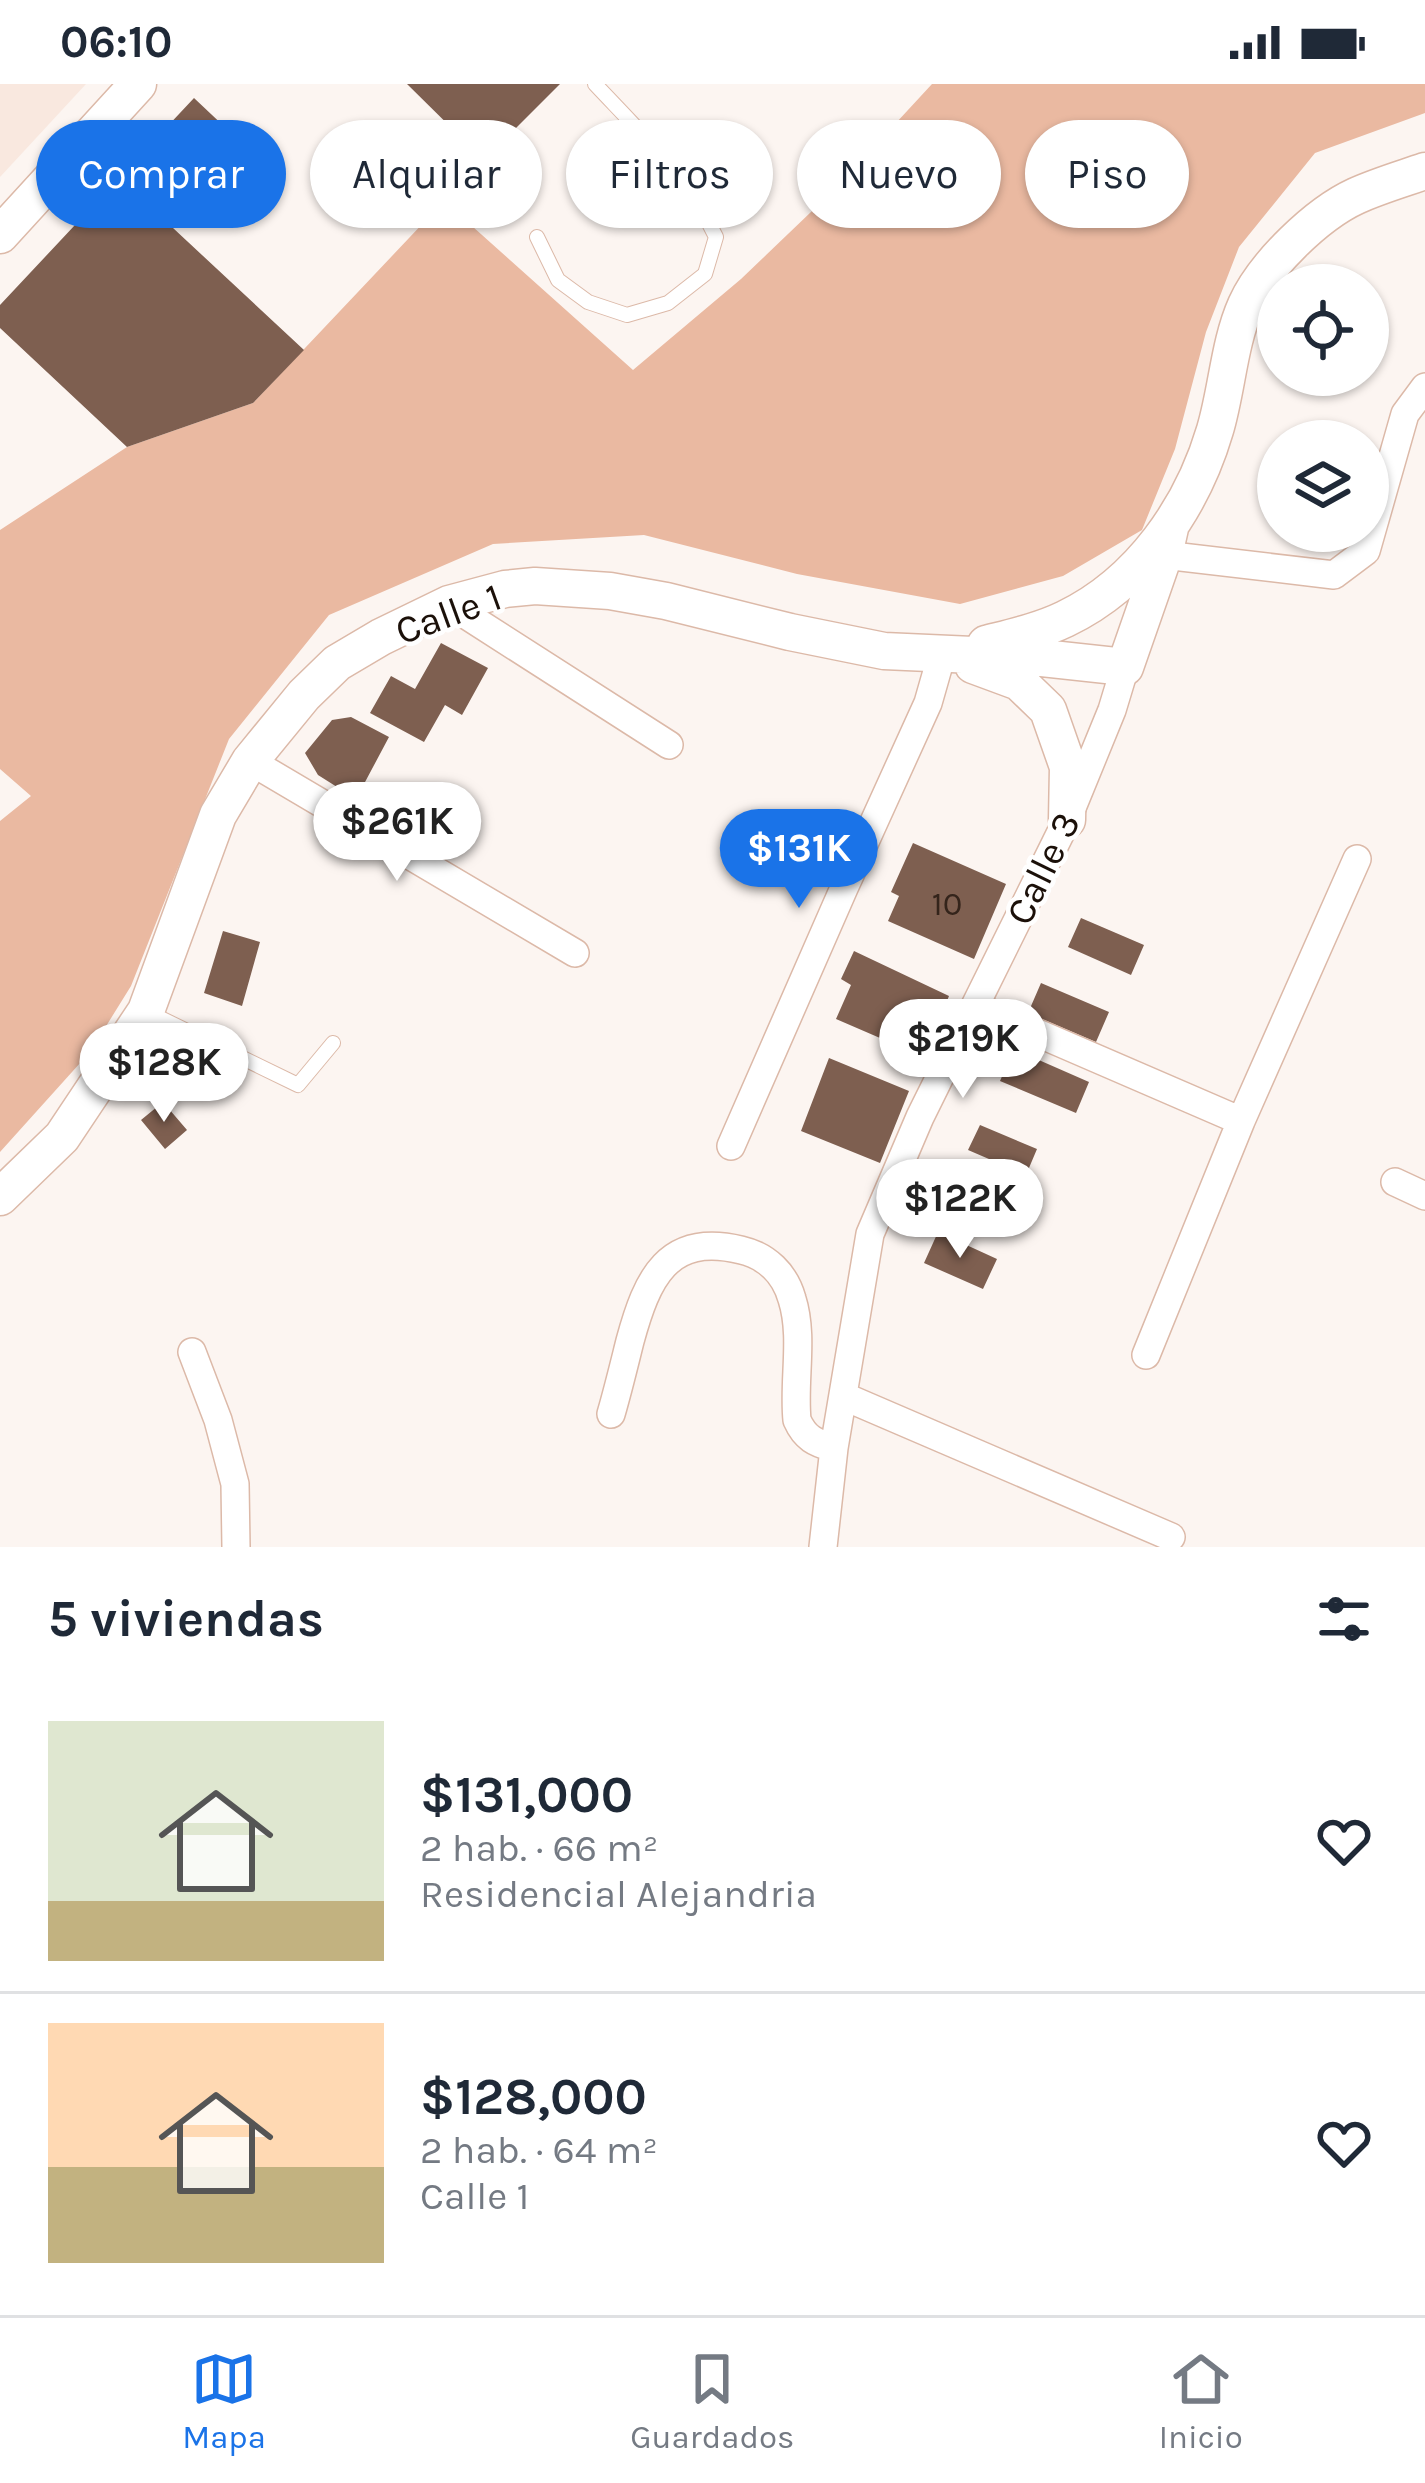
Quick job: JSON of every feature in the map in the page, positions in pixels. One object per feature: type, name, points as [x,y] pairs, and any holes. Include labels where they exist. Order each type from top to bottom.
[{"type":"street","points":[[0,235],[139,84]]},
{"type":"street","points":[[1124,667],[1167,541],[1215,430],[1246,305],[1279,257],[1322,218],[1352,198],[1425,171]]},
{"type":"street","points":[[1167,541],[1334,575],[1366,551],[1406,414],[1425,387]]},
{"type":"street","points":[[942,654],[1029,634],[1068,618],[1106,594],[1167,541]]},
{"type":"street","name":"Calle 1","points":[[0,1198],[62,1137],[146,1011],[218,814],[250,761],[304,694],[338,663],[449,604],[536,586],[610,591],[884,652],[1042,658],[1124,667]]},
{"type":"street","points":[[449,604],[669,745]]},
{"type":"street","points":[[942,654],[1019,682],[1048,710],[1068,767],[1067,820]]},
{"type":"street","points":[[731,1146],[928,703],[942,654]]},
{"type":"street","name":"Calle 3","points":[[823,1547],[834,1448],[870,1234],[920,1118],[1067,820],[1112,710],[1124,667]]},
{"type":"street","points":[[250,761],[575,952]]},
{"type":"street","points":[[1146,1355],[1241,1121],[1358,859]]},
{"type":"street","points":[[975,1006],[1241,1121]]},
{"type":"street","points":[[1396,1182],[1425,1196]]},
{"type":"street","points":[[611,1414],[649,1283],[664,1262],[685,1250],[716,1244],[749,1252],[776,1268],[784,1280],[798,1318],[797,1420],[803,1434],[834,1448]]},
{"type":"street","points":[[192,1352],[218,1420],[235,1484],[236,1547]]},
{"type":"street","points":[[843,1396],[1171,1537]]},
{"type":"lane","points":[[537,237],[558,280],[587,302],[627,315],[668,303],[705,274],[716,237],[703,208],[669,163],[595,84]]},
{"type":"lane","points":[[146,1011],[298,1085],[333,1043]]},
{"type":"shaded area","points":[[0,84],[86,84],[53,120],[36,120],[36,138],[0,177]]},
{"type":"shaded area","points":[[932,84],[1425,84],[1425,113],[1315,153],[1239,247],[1206,332],[1175,449],[1142,530],[1063,576],[960,604],[797,574],[644,535],[493,544],[329,615],[229,739],[131,986],[90,1052],[0,1152],[0,821],[31,796],[0,769],[0,530],[127,447],[253,403],[418,228],[474,228],[633,370],[797,225],[1001,228],[1001,120],[899,120]]},
{"type":"building","points":[[407,84],[560,84],[524,120],[443,120]]},
{"type":"building","points":[[194,98],[217,120],[173,120]]},
{"type":"building","points":[[72,228],[173,228],[304,350],[253,403],[127,447],[0,328],[0,305]]},
{"type":"building","points":[[441,643],[488,668],[462,715],[445,705],[424,742],[370,713],[391,676],[415,689]]},
{"type":"building","points":[[351,717],[389,737],[356,799],[318,775],[305,753],[332,720]]},
{"type":"building","points":[[913,843],[1006,884],[974,959],[888,921],[899,896],[891,892]]},
{"type":"building","points":[[1081,918],[1144,945],[1131,975],[1068,947]]},
{"type":"building","points":[[223,931],[260,942],[242,1006],[204,993]]},
{"type":"building","points":[[854,951],[949,996],[924,1057],[836,1019],[851,985],[841,979]]},
{"type":"building","points":[[1041,983],[1109,1012],[1096,1042],[1028,1013]]},
{"type":"building","points":[[1014,1049],[1089,1082],[1076,1113],[1000,1081]]},
{"type":"building","points":[[829,1058],[909,1091],[880,1163],[801,1131]]},
{"type":"building","points":[[163,1102],[187,1130],[165,1149],[141,1120]]},
{"type":"building","points":[[980,1125],[1037,1149],[1026,1175],[968,1150]]},
{"type":"building","points":[[938,1232],[997,1259],[983,1289],[924,1263]]}]
